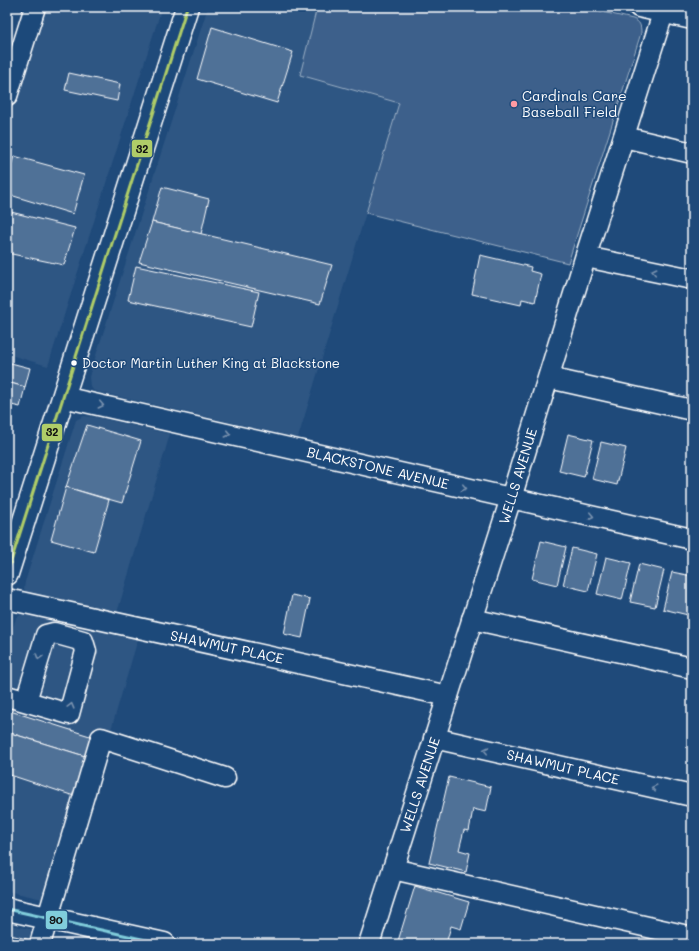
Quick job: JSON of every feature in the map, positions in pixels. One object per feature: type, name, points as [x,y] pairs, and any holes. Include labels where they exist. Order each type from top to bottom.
[{"type":"main road","points":[[7,574],[187,7]]},
{"type":"main road","points":[[7,909],[164,944]]},
{"type":"street","points":[[7,96],[35,7]]},
{"type":"street","points":[[639,7],[664,10],[692,19]]},
{"type":"street","name":"WELLS AVENUE","points":[[369,944],[664,10]]},
{"type":"street","points":[[624,137],[692,152]]},
{"type":"street","points":[[586,257],[692,279]]},
{"type":"street","points":[[549,378],[692,410]]},
{"type":"street","name":"BLACKSTONE AVENUE","points":[[63,397],[692,539]]},
{"type":"street","name":"SHAWMUT PLACE","points":[[7,599],[448,696]]},
{"type":"street","points":[[472,619],[692,668]]},
{"type":"street","points":[[7,696],[26,701]]},
{"type":"street","points":[[40,944],[101,738],[225,778]]},
{"type":"street","name":"SHAWMUT PLACE","points":[[434,738],[692,796]]},
{"type":"street","points":[[393,869],[692,937]]},
{"type":"shaded area","points":[[40,7],[162,7],[48,366],[7,354],[7,114]]},
{"type":"shaded area","points":[[208,7],[317,7],[300,75],[399,103],[298,438],[94,391],[90,386],[89,377]]},
{"type":"shaded area","points":[[317,7],[581,7],[633,19],[639,23],[641,33],[568,263],[366,213],[399,103],[300,75]]},
{"type":"shaded area","points":[[84,416],[96,417],[170,434],[117,613],[29,595],[24,589],[76,420]]},
{"type":"shaded area","points":[[22,614],[33,614],[138,639],[110,733],[47,900],[7,891],[7,647],[16,618]]},
{"type":"shaded area","points":[[7,924],[39,931],[35,944],[7,944]]},
{"type":"building","points":[[212,27],[293,52],[277,103],[197,79]]},
{"type":"building","points":[[69,73],[120,84],[117,101],[65,90]]},
{"type":"building","points":[[14,156],[84,175],[73,214],[7,194],[7,179]]},
{"type":"building","points":[[162,187],[209,199],[201,234],[152,222]]},
{"type":"building","points":[[7,211],[75,228],[64,265],[7,253]]},
{"type":"building","points":[[152,222],[332,265],[320,304],[139,262]]},
{"type":"building","points":[[480,255],[531,267],[530,271],[541,274],[535,302],[522,299],[521,305],[472,294]]},
{"type":"building","points":[[136,266],[259,292],[251,327],[128,300]]},
{"type":"building","points":[[7,362],[30,368],[25,387],[7,382]]},
{"type":"building","points":[[7,382],[25,387],[20,407],[7,404]]},
{"type":"building","points":[[87,425],[141,441],[122,503],[66,487]]},
{"type":"building","points":[[568,434],[593,440],[584,477],[559,471]]},
{"type":"building","points":[[601,442],[626,448],[617,485],[592,479]]},
{"type":"building","points":[[66,487],[109,500],[94,552],[51,540]]},
{"type":"building","points":[[541,541],[566,547],[557,585],[532,579]]},
{"type":"building","points":[[572,548],[597,554],[588,591],[563,585]]},
{"type":"building","points":[[606,557],[631,563],[622,600],[597,594]]},
{"type":"building","points":[[639,564],[664,570],[655,607],[630,602]]},
{"type":"building","points":[[672,572],[692,576],[692,597],[688,615],[663,609]]},
{"type":"building","points":[[292,595],[310,599],[302,638],[284,634]]},
{"type":"building","points":[[7,710],[93,737],[88,757],[7,732]]},
{"type":"building","points":[[7,732],[88,757],[77,797],[7,774]]},
{"type":"building","points":[[449,777],[491,787],[486,812],[473,809],[469,831],[464,830],[459,850],[470,853],[466,872],[429,863]]},
{"type":"building","points":[[415,886],[469,902],[461,929],[451,926],[446,944],[406,944],[398,941]]},
{"type":"building","points":[[7,934],[34,941],[34,944],[7,944]]},
{"type":"transit line","name":"32","points":[[7,574],[187,7]]},
{"type":"transit line","name":"90","points":[[7,909],[164,944]]},
{"type":"place","name":"Cardinals Care Baseball Field","points":[[514,104]]},
{"type":"place","name":"Doctor Martin Luther King at Blackstone","points":[[74,363]]}]
